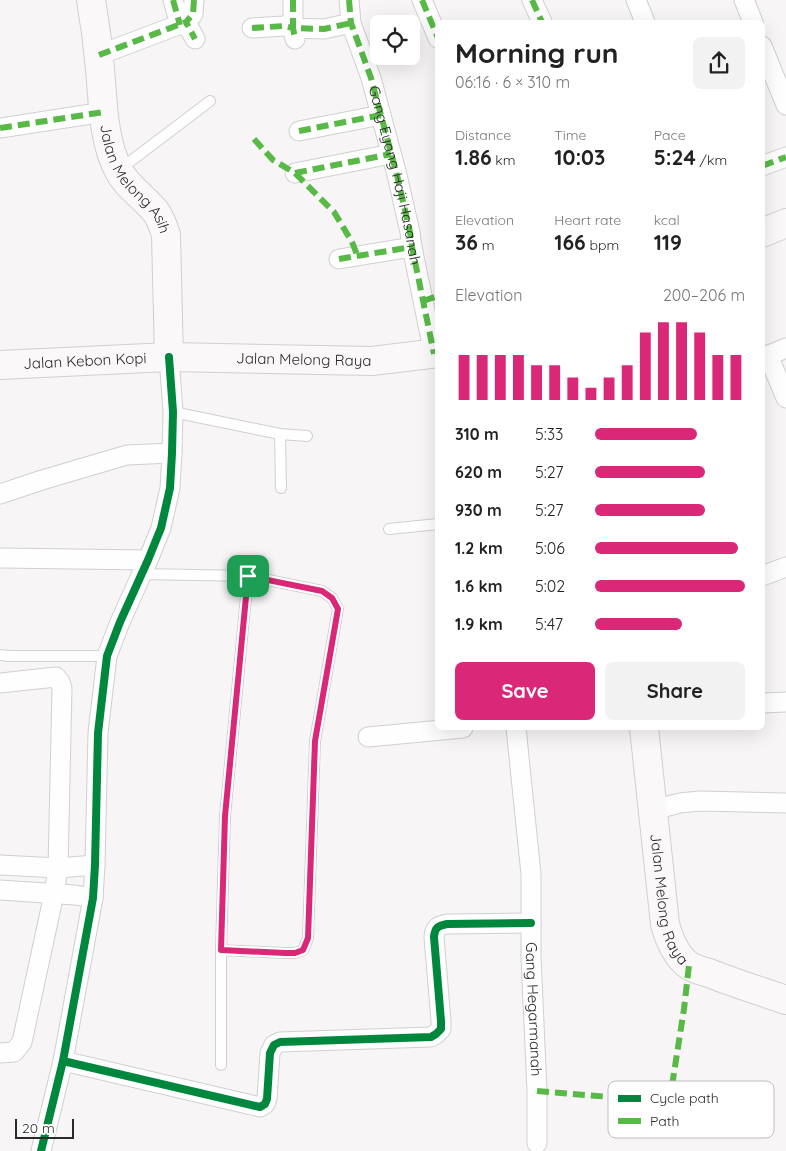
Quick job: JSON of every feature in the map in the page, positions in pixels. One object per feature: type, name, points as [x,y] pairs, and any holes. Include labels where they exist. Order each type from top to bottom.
[{"type":"main road","name":"Jalan Melong Asih","points":[[91,0],[108,140],[118,170],[155,211],[162,222],[166,235],[169,357]]},
{"type":"main road","points":[[765,232],[786,223]]},
{"type":"main road","name":"Jalan Melong Raya","points":[[169,357],[372,361],[435,354]]},
{"type":"main road","name":"Jalan Kebon Kopi","points":[[0,364],[169,357]]},
{"type":"main road","name":"Jalan Melong Raya","points":[[644,730],[665,924],[669,937],[677,952],[688,965],[725,980],[786,1000]]},
{"type":"street","points":[[173,0],[183,23],[195,39]]},
{"type":"street","points":[[99,55],[183,23],[193,14],[194,0]]},
{"type":"street","points":[[293,0],[294,34]]},
{"type":"street","name":"Gang Eyang Haji Hasanah","points":[[348,0],[352,24],[371,78],[381,114],[401,192],[412,247],[430,299],[435,345]]},
{"type":"street","points":[[422,0],[435,31]]},
{"type":"street","points":[[532,0],[541,20]]},
{"type":"street","points":[[636,0],[644,20]]},
{"type":"street","points":[[744,0],[752,20]]},
{"type":"street","points":[[252,28],[284,26],[294,34],[352,24]]},
{"type":"street","points":[[765,53],[786,105]]},
{"type":"street","points":[[0,128],[104,112]]},
{"type":"street","points":[[298,131],[381,114]]},
{"type":"street","points":[[295,173],[391,154]]},
{"type":"street","points":[[765,165],[786,157]]},
{"type":"street","points":[[338,259],[412,247]]},
{"type":"street","points":[[786,348],[765,356],[786,398]]},
{"type":"street","points":[[41,1151],[63,1061],[93,898],[98,733],[107,656],[161,528],[170,488],[173,412],[169,357]]},
{"type":"street","points":[[0,494],[127,455],[172,453]]},
{"type":"street","points":[[0,558],[145,567]]},
{"type":"street","points":[[765,575],[786,567]]},
{"type":"street","points":[[0,682],[56,678],[62,688],[58,868],[54,894],[22,1042],[14,1052],[0,1054]]},
{"type":"street","points":[[765,703],[786,702]]},
{"type":"street","points":[[368,737],[442,730]]},
{"type":"street","name":"Gang Hegarmanah","points":[[516,730],[531,874],[537,1143]]},
{"type":"street","points":[[653,810],[680,803],[700,801],[786,802]]},
{"type":"street","points":[[0,866],[58,868],[95,865]]},
{"type":"street","points":[[0,890],[93,898]]},
{"type":"street","points":[[63,1061],[260,1107],[265,1104],[267,1099],[270,1053],[274,1045],[280,1042],[431,1037],[441,1030],[434,936],[434,930],[439,926],[447,924],[531,923]]},
{"type":"lane","points":[[118,170],[210,101]]},
{"type":"lane","points":[[173,412],[280,434],[307,436]]},
{"type":"lane","points":[[280,434],[281,488]]},
{"type":"lane","points":[[389,529],[435,524]]},
{"type":"lane","points":[[145,567],[248,576],[322,591],[332,598],[338,609],[315,741],[308,938],[303,950],[295,953],[221,950]]},
{"type":"lane","points":[[221,1065],[221,950],[225,816],[248,576]]},
{"type":"lane","points":[[0,655],[107,656]]},
{"type":"marked path","points":[[173,0],[180,25]]},
{"type":"marked path","points":[[194,0],[193,14],[186,22],[195,39]]},
{"type":"marked path","points":[[293,0],[293,28],[324,29],[351,23]]},
{"type":"marked path","points":[[349,0],[351,23],[371,78],[397,175],[434,354]]},
{"type":"marked path","points":[[422,0],[435,31]]},
{"type":"marked path","points":[[532,0],[541,20]]},
{"type":"marked path","points":[[99,55],[186,22]]},
{"type":"marked path","points":[[252,28],[284,26],[293,28],[295,39]]},
{"type":"marked path","points":[[0,128],[104,112]]},
{"type":"marked path","points":[[299,131],[381,115]]},
{"type":"marked path","points":[[254,139],[273,160],[295,173],[334,212],[352,242],[358,257]]},
{"type":"marked path","points":[[295,173],[391,154]]},
{"type":"marked path","points":[[765,165],[786,157]]},
{"type":"marked path","points":[[339,259],[412,247]]},
{"type":"marked path","points":[[423,301],[435,297]]},
{"type":"marked path","points":[[673,1081],[689,965]]},
{"type":"marked path","points":[[537,1091],[608,1097]]},
{"type":"cycle path","points":[[41,1151],[63,1061],[93,898],[98,733],[107,656],[161,528],[170,488],[173,412],[169,357]]},
{"type":"cycle path","points":[[63,1061],[260,1107],[265,1104],[267,1099],[270,1053],[274,1045],[280,1042],[431,1037],[441,1029],[434,937],[437,927],[447,924],[531,923]]},
{"type":"route","points":[[248,576],[322,591],[332,598],[338,609],[315,741],[308,938],[303,950],[295,953],[221,950],[225,816],[248,576]]}]
